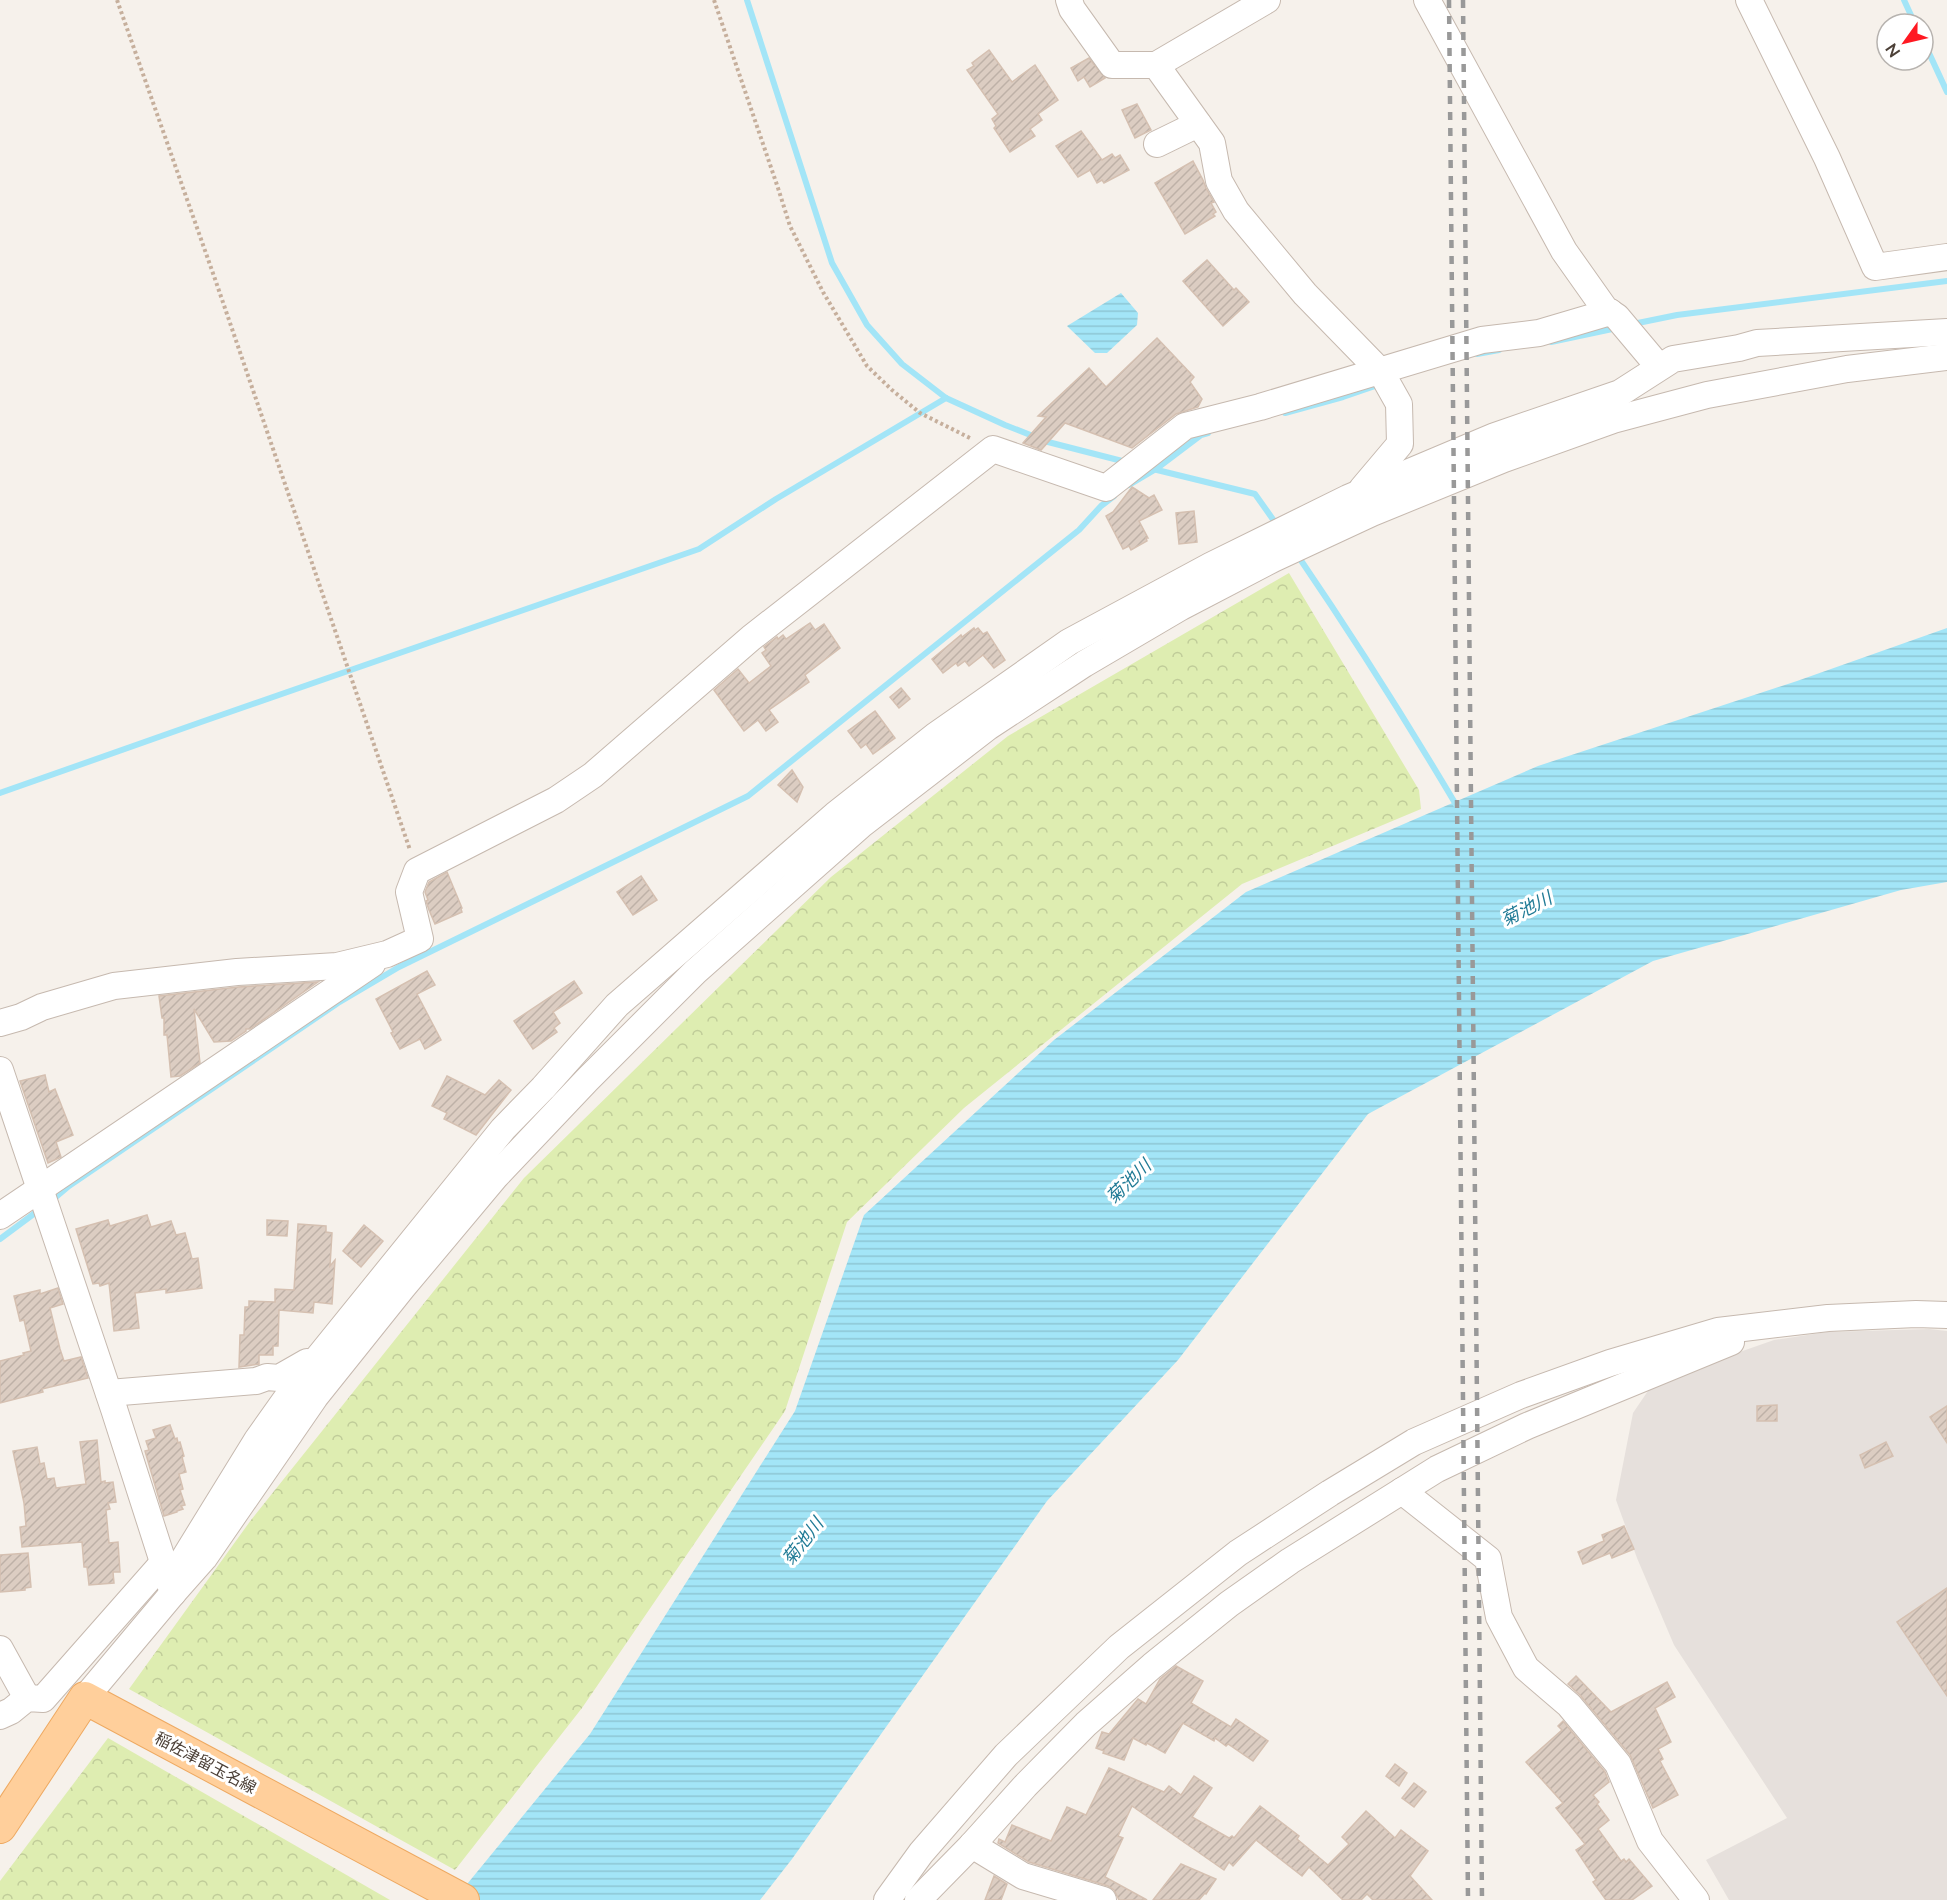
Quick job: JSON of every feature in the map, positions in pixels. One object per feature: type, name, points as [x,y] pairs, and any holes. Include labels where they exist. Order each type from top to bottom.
[{"type":"main road","name":"稲佐津留玉名線","points":[[85,1698],[463,1900]]},
{"type":"main road","points":[[0,1827],[85,1698]]},
{"type":"street","points":[[1069,0],[1072,9],[1112,65],[1156,65],[1267,0]]},
{"type":"street","points":[[1427,0],[1564,251],[1605,309],[1634,337],[1659,367]]},
{"type":"street","points":[[1749,0],[1827,158],[1875,267],[1947,257]]},
{"type":"street","points":[[1156,65],[1212,143],[1219,181],[1236,211],[1305,294],[1381,372],[1399,404],[1400,444],[1358,494]]},
{"type":"street","points":[[1157,144],[1197,124]]},
{"type":"street","points":[[0,1216],[41,1191],[387,954],[420,939],[409,892],[417,871],[555,800],[593,775],[751,638],[993,449],[1106,488],[1185,426],[1260,408],[1482,340],[1539,333],[1613,315]]},
{"type":"street","points":[[85,1698],[168,1580],[257,1440],[296,1385],[503,1129],[617,1005],[835,815],[935,736],[1069,642],[1210,566],[1358,494],[1495,436],[1620,393],[1673,359],[1757,343],[1947,332]]},
{"type":"street","points":[[1757,343],[1854,355],[1870,367]]},
{"type":"street","points":[[0,1716],[11,1711],[27,1698],[44,1699],[168,1580],[204,1558],[276,1452],[340,1364],[496,1176],[587,1080],[695,972],[861,825],[988,728],[1084,664],[1181,607],[1273,559],[1372,513],[1504,459],[1613,420],[1707,395],[1870,367],[1947,357]]},
{"type":"street","points":[[0,1023],[21,1017],[42,1007],[114,986],[237,972],[337,966],[387,954]]},
{"type":"street","points":[[0,1070],[109,1394],[168,1580]]},
{"type":"street","points":[[887,1900],[921,1854],[1006,1755],[1119,1647],[1238,1553],[1414,1442],[1521,1395],[1610,1363],[1718,1331],[1828,1318],[1947,1315]]},
{"type":"street","points":[[918,1900],[1086,1724],[1152,1666],[1229,1604],[1282,1567],[1437,1469],[1527,1426],[1777,1324]]},
{"type":"street","points":[[109,1394],[256,1381],[267,1377],[279,1378],[320,1354]]},
{"type":"street","points":[[1402,1491],[1488,1559],[1499,1617],[1527,1668],[1569,1705],[1618,1764],[1650,1841],[1696,1900]]},
{"type":"street","points":[[0,1649],[27,1698]]},
{"type":"street","points":[[972,1845],[1023,1876],[1103,1900]]},
{"type":"path","points":[[117,0],[417,871]]},
{"type":"path","points":[[714,0],[790,226],[823,292],[867,366],[920,413],[993,449]]},
{"type":"shaded area","points":[[1929,1329],[1947,1331],[1947,1900],[1729,1900],[1706,1860],[1787,1818],[1674,1645],[1637,1558],[1616,1500],[1633,1413],[1654,1382],[1774,1340],[1827,1332]]},
{"type":"green space","points":[[1289,573],[1419,790],[1421,809],[1242,884],[964,1108],[847,1222],[785,1411],[582,1708],[455,1870],[129,1689],[251,1520],[524,1178],[831,877],[1008,736]]},
{"type":"green space","points":[[108,1738],[390,1900],[0,1900],[0,1881]]},
{"type":"water","points":[[1121,293],[1138,313],[1137,325],[1107,353],[1095,353],[1067,326]]},
{"type":"water","name":"菊池川","points":[[1947,628],[1947,882],[1901,890],[1653,961],[1368,1114],[1178,1360],[1047,1501],[792,1859],[760,1900],[454,1900],[590,1734],[795,1411],[864,1215],[1054,1040],[1246,892],[1538,766],[1797,681]]},
{"type":"building","points":[[989,50],[1012,82],[1035,65],[1058,100],[1038,114],[1042,120],[1030,129],[1035,136],[1010,152],[994,128],[996,126],[992,119],[998,114],[967,70],[974,66],[972,63]]},
{"type":"building","points":[[1089,58],[1105,78],[1090,87],[1084,77],[1078,81],[1071,68]]},
{"type":"building","points":[[1137,104],[1151,130],[1135,138],[1122,110]]},
{"type":"building","points":[[1081,131],[1102,160],[1112,154],[1115,158],[1120,155],[1129,170],[1104,183],[1102,180],[1097,183],[1090,170],[1078,177],[1056,146]]},
{"type":"building","points":[[1193,161],[1214,202],[1211,203],[1216,212],[1213,214],[1215,216],[1185,234],[1155,183]]},
{"type":"building","points":[[1207,260],[1234,290],[1236,288],[1249,302],[1223,326],[1183,281]]},
{"type":"building","points":[[1157,338],[1194,377],[1190,382],[1202,399],[1198,407],[1176,414],[1132,448],[1065,423],[1041,450],[1023,443],[1046,417],[1038,416],[1089,368],[1106,387]]},
{"type":"building","points":[[1132,487],[1149,498],[1154,495],[1162,510],[1139,521],[1148,538],[1146,538],[1147,541],[1131,550],[1129,546],[1123,549],[1106,516],[1113,512]]},
{"type":"building","points":[[1194,511],[1197,542],[1179,544],[1176,513]]},
{"type":"building","points":[[810,623],[815,630],[824,624],[840,648],[805,675],[809,682],[769,710],[778,722],[766,731],[758,720],[744,731],[714,690],[738,669],[749,683],[771,666],[762,653],[766,650],[764,647],[777,637],[778,639],[783,635],[786,639]]},
{"type":"building","points":[[974,628],[975,630],[978,628],[983,634],[987,632],[1005,660],[994,668],[983,655],[969,666],[965,661],[958,666],[956,663],[943,673],[932,659],[961,635],[962,637]]},
{"type":"building","points":[[901,688],[910,699],[899,708],[890,697]]},
{"type":"building","points":[[875,711],[895,738],[873,754],[866,744],[861,748],[848,731]]},
{"type":"building","points":[[792,770],[803,787],[797,802],[778,785]]},
{"type":"building","points":[[447,872],[462,912],[435,924],[425,892],[429,882]]},
{"type":"building","points":[[641,876],[657,900],[633,915],[617,892]]},
{"type":"building","points":[[427,971],[435,985],[417,994],[441,1040],[425,1049],[420,1039],[400,1049],[376,999]]},
{"type":"building","points":[[574,981],[582,993],[553,1012],[560,1023],[554,1028],[557,1032],[533,1049],[514,1021]]},
{"type":"building","points":[[318,982],[231,1041],[214,1042],[194,1009],[200,1063],[180,1076],[171,1077],[167,1035],[164,1035],[164,1018],[162,1018],[159,996],[238,987]]},
{"type":"building","points":[[45,1075],[49,1092],[55,1089],[73,1135],[56,1142],[61,1157],[48,1163],[20,1081]]},
{"type":"building","points":[[447,1076],[485,1095],[499,1080],[511,1090],[476,1135],[444,1119],[447,1113],[432,1106]]},
{"type":"building","points":[[147,1215],[151,1227],[171,1221],[176,1235],[185,1233],[192,1259],[198,1258],[202,1288],[166,1293],[166,1289],[135,1293],[139,1328],[114,1331],[109,1283],[100,1286],[99,1283],[93,1284],[76,1229],[108,1220],[110,1226]]},
{"type":"building","points":[[267,1220],[288,1221],[287,1236],[267,1235]]},
{"type":"building","points":[[298,1224],[326,1226],[326,1232],[332,1233],[330,1266],[335,1260],[332,1304],[314,1302],[313,1313],[279,1310],[278,1346],[273,1346],[273,1355],[259,1355],[259,1364],[239,1367],[240,1335],[244,1335],[245,1307],[249,1307],[249,1301],[275,1302],[275,1289],[294,1290]]},
{"type":"building","points":[[364,1225],[383,1241],[361,1267],[343,1251]]},
{"type":"building","points":[[58,1288],[63,1304],[50,1308],[64,1361],[81,1357],[88,1378],[42,1389],[43,1392],[0,1403],[0,1361],[31,1351],[24,1320],[20,1321],[14,1296],[40,1290],[40,1294]]},
{"type":"building","points":[[1777,1405],[1777,1421],[1757,1421],[1757,1406]]},
{"type":"building","points":[[1947,1406],[1947,1443],[1930,1417]]},
{"type":"building","points":[[170,1425],[175,1439],[177,1438],[178,1443],[180,1442],[184,1456],[182,1457],[186,1472],[179,1474],[183,1489],[180,1490],[185,1505],[181,1506],[183,1509],[164,1516],[145,1451],[149,1450],[146,1441],[156,1438],[153,1430]]},
{"type":"building","points":[[97,1440],[101,1482],[113,1482],[116,1502],[108,1503],[110,1509],[106,1510],[109,1543],[118,1542],[120,1572],[113,1572],[114,1583],[89,1585],[87,1567],[84,1567],[82,1542],[22,1547],[20,1527],[26,1526],[24,1503],[13,1451],[37,1447],[40,1464],[44,1463],[47,1479],[54,1478],[56,1488],[86,1484],[80,1442]]},
{"type":"building","points":[[1886,1442],[1893,1456],[1865,1468],[1860,1455]]},
{"type":"building","points":[[1624,1526],[1634,1549],[1612,1558],[1610,1553],[1583,1564],[1578,1552],[1604,1541],[1602,1535]]},
{"type":"building","points":[[28,1553],[31,1587],[25,1590],[0,1592],[0,1555]]},
{"type":"building","points":[[1947,1588],[1947,1696],[1897,1622]]},
{"type":"building","points":[[1176,1666],[1203,1681],[1191,1703],[1231,1727],[1236,1719],[1268,1741],[1253,1761],[1228,1744],[1226,1746],[1215,1738],[1214,1741],[1183,1723],[1165,1753],[1133,1738],[1124,1760],[1103,1753],[1104,1751],[1096,1748],[1102,1732],[1109,1734],[1138,1699],[1146,1704],[1160,1679]]},
{"type":"building","points":[[1576,1676],[1611,1712],[1667,1682],[1675,1697],[1655,1708],[1671,1742],[1658,1749],[1663,1759],[1660,1761],[1678,1795],[1653,1808],[1630,1755],[1580,1695],[1568,1684]]},
{"type":"building","points":[[1563,1721],[1605,1772],[1609,1782],[1593,1795],[1609,1820],[1598,1829],[1621,1861],[1624,1859],[1626,1862],[1629,1859],[1652,1886],[1632,1900],[1606,1900],[1593,1882],[1596,1880],[1576,1850],[1585,1844],[1556,1808],[1563,1803],[1526,1762],[1562,1730],[1558,1726]]},
{"type":"building","points":[[1395,1764],[1407,1773],[1399,1786],[1386,1776]]},
{"type":"building","points":[[1109,1768],[1164,1792],[1169,1786],[1181,1795],[1194,1776],[1212,1788],[1192,1817],[1229,1838],[1232,1836],[1234,1838],[1260,1806],[1299,1836],[1297,1839],[1328,1865],[1349,1844],[1342,1837],[1366,1811],[1395,1838],[1401,1830],[1428,1851],[1410,1876],[1432,1900],[1373,1900],[1367,1894],[1361,1900],[1343,1900],[1309,1867],[1302,1876],[1256,1840],[1233,1866],[1229,1862],[1224,1870],[1132,1806],[1118,1836],[1123,1838],[1105,1877],[1147,1900],[1119,1900],[1114,1890],[1108,1886],[1029,1862],[998,1843],[999,1839],[1005,1842],[1012,1825],[1051,1841],[1067,1807],[1086,1815]]},
{"type":"building","points":[[1414,1783],[1426,1792],[1414,1807],[1402,1798]]},
{"type":"building","points":[[1181,1864],[1216,1879],[1206,1894],[1199,1900],[1153,1900]]},
{"type":"building","points":[[994,1876],[1007,1884],[1001,1900],[985,1900]]},
{"type":"waterway","points":[[747,0],[832,263],[867,325],[902,364],[946,398],[1048,442],[1126,462]]},
{"type":"waterway","points":[[1904,0],[1910,12]]},
{"type":"waterway","points":[[1935,66],[1947,92]]},
{"type":"waterway","points":[[1633,324],[1677,315],[1947,281]]},
{"type":"waterway","points":[[1551,342],[1617,328]]},
{"type":"waterway","points":[[1477,354],[1499,350]]},
{"type":"waterway","points":[[1285,413],[1381,384]]},
{"type":"waterway","points":[[0,793],[699,549],[776,499],[946,398]]},
{"type":"waterway","points":[[1129,485],[1156,469],[1201,435],[1208,433]]},
{"type":"waterway","points":[[1153,469],[1255,494],[1277,525]]},
{"type":"waterway","points":[[50,1202],[69,1186],[338,1003],[399,967],[748,796],[1079,530],[1101,506],[1114,496]]},
{"type":"waterway","points":[[1298,556],[1380,680],[1458,808]]},
{"type":"waterway","points":[[0,1239],[39,1210]]},
{"type":"railway","points":[[1449,0],[1468,1900]]},
{"type":"railway","points":[[1463,0],[1482,1900]]}]
